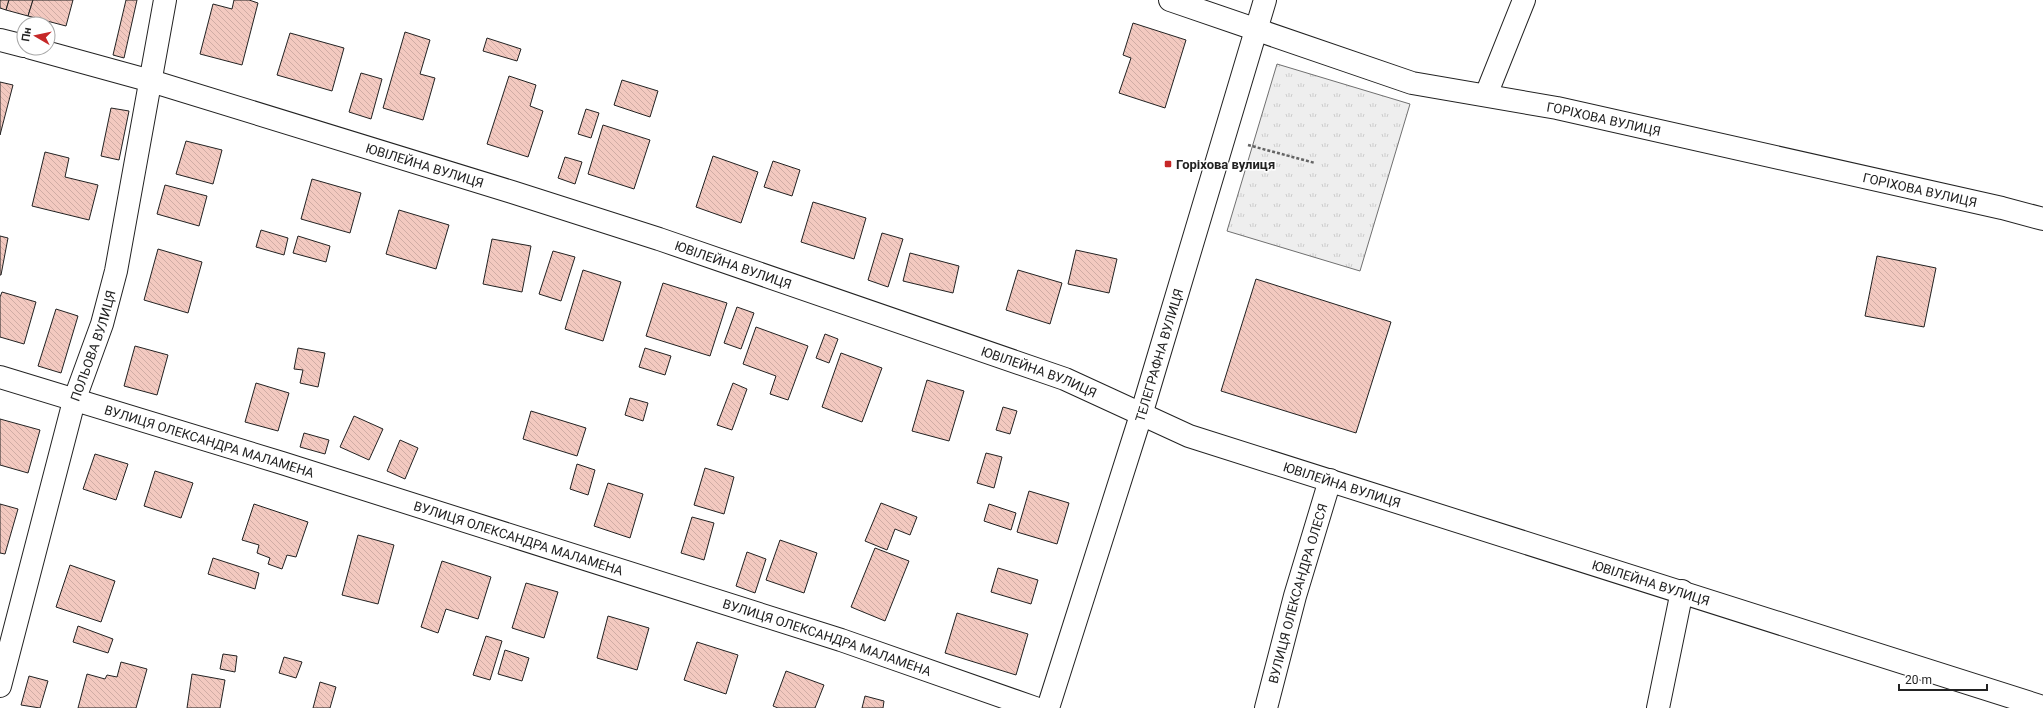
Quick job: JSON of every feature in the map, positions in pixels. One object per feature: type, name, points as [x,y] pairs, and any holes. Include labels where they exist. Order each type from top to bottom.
[{"type":"street","name":"ПОЛЬОВА ВУЛИЦЯ","points":[[0,686],[74,400],[102,324],[116,271],[165,0]]},
{"type":"street","name":"ГОРІХОВА ВУЛИЦЯ","points":[[1170,0],[1412,83],[1486,95],[1623,123],[2002,208],[2043,219]]},
{"type":"street","name":"ТЕЛЕГРАФНА ВУЛИЦЯ","points":[[1048,708],[1141,415],[1265,0]]},
{"type":"street","points":[[1486,95],[1524,0]]},
{"type":"street","points":[[0,40],[16,44]]},
{"type":"street","name":"ЮВІЛЕЙНА ВУЛИЦЯ","points":[[56,55],[151,81],[659,239],[1065,379],[1189,436],[1682,591],[2043,707]]},
{"type":"street","name":"ВУЛИЦЯ ОЛЕКСАНДРА МАЛАМЕНА","points":[[0,377],[282,463],[833,637],[1035,708]]},
{"type":"street","name":"ВУЛИЦЯ ОЛЕКСАНДРА ОЛЕСЯ","points":[[1266,708],[1295,596],[1330,480]]},
{"type":"street","points":[[1658,708],[1682,591]]},
{"type":"path","points":[[1246,144],[1315,163]]},
{"type":"green space","points":[[1277,64],[1410,104],[1360,271],[1227,231]]},
{"type":"building","points":[[0,0],[9,0],[6,10],[0,8]]},
{"type":"building","points":[[9,0],[33,0],[28,16],[6,10]]},
{"type":"building","points":[[33,0],[73,0],[66,26],[56,23],[56,16],[28,16]]},
{"type":"building","points":[[126,0],[137,0],[124,58],[113,55]]},
{"type":"building","points":[[234,0],[249,0],[258,3],[242,65],[200,54],[213,4],[232,9]]},
{"type":"building","points":[[1133,23],[1186,40],[1165,108],[1119,93],[1131,58],[1123,55]]},
{"type":"building","points":[[405,32],[430,40],[420,74],[435,78],[423,120],[383,108]]},
{"type":"building","points":[[290,33],[344,48],[332,91],[277,75]]},
{"type":"building","points":[[487,38],[521,49],[517,61],[483,51]]},
{"type":"building","points":[[361,73],[382,79],[371,119],[349,112]]},
{"type":"building","points":[[509,76],[536,85],[530,106],[543,111],[528,157],[487,144]]},
{"type":"building","points":[[622,80],[658,91],[650,117],[614,105]]},
{"type":"building","points":[[0,82],[13,85],[0,135]]},
{"type":"building","points":[[111,108],[129,111],[119,160],[101,156]]},
{"type":"building","points":[[586,109],[599,113],[591,138],[578,134]]},
{"type":"building","points":[[603,125],[650,140],[634,189],[588,174]]},
{"type":"building","points":[[186,141],[222,150],[213,184],[176,174]]},
{"type":"building","points":[[45,152],[69,158],[65,177],[98,185],[89,220],[32,206]]},
{"type":"building","points":[[713,156],[758,172],[741,223],[696,207]]},
{"type":"building","points":[[565,157],[582,162],[575,184],[558,178]]},
{"type":"building","points":[[773,161],[800,170],[792,196],[764,187]]},
{"type":"building","points":[[312,179],[361,193],[350,233],[301,219]]},
{"type":"building","points":[[165,185],[207,196],[199,226],[157,214]]},
{"type":"building","points":[[813,202],[866,218],[854,259],[801,242]]},
{"type":"building","points":[[399,210],[449,225],[436,269],[386,254]]},
{"type":"building","points":[[261,230],[288,238],[284,255],[256,247]]},
{"type":"building","points":[[882,233],[903,239],[888,287],[868,280]]},
{"type":"building","points":[[0,236],[8,238],[1,275],[0,275]]},
{"type":"building","points":[[298,236],[330,246],[326,262],[293,253]]},
{"type":"building","points":[[492,239],[531,246],[522,292],[483,284]]},
{"type":"building","points":[[158,249],[202,262],[188,313],[144,300]]},
{"type":"building","points":[[1076,250],[1117,259],[1109,293],[1068,284]]},
{"type":"building","points":[[553,251],[575,257],[561,301],[539,294]]},
{"type":"building","points":[[910,253],[959,266],[953,293],[903,281]]},
{"type":"building","points":[[1877,256],[1936,268],[1924,327],[1865,316]]},
{"type":"building","points":[[583,270],[621,282],[603,341],[565,329]]},
{"type":"building","points":[[1018,270],[1062,283],[1050,324],[1006,310]]},
{"type":"building","points":[[1256,279],[1391,322],[1356,433],[1221,391]]},
{"type":"building","points":[[663,283],[727,303],[710,356],[646,336]]},
{"type":"building","points":[[2,292],[36,302],[24,344],[0,337],[0,297]]},
{"type":"building","points":[[737,307],[754,313],[741,349],[724,343]]},
{"type":"building","points":[[56,309],[78,316],[61,373],[38,366]]},
{"type":"building","points":[[756,327],[808,346],[788,400],[770,394],[776,376],[743,364]]},
{"type":"building","points":[[825,334],[838,339],[829,363],[816,358]]},
{"type":"building","points":[[135,346],[168,355],[157,395],[124,386]]},
{"type":"building","points":[[298,348],[325,353],[318,387],[300,383],[303,370],[294,369]]},
{"type":"building","points":[[645,348],[671,356],[665,375],[639,367]]},
{"type":"building","points":[[841,353],[882,368],[862,422],[822,407]]},
{"type":"building","points":[[927,380],[964,391],[949,441],[912,431]]},
{"type":"building","points":[[256,383],[289,393],[278,431],[245,422]]},
{"type":"building","points":[[733,383],[747,389],[732,430],[717,425]]},
{"type":"building","points":[[630,398],[648,403],[643,421],[625,415]]},
{"type":"building","points":[[1003,407],[1017,411],[1010,434],[996,430]]},
{"type":"building","points":[[531,411],[586,428],[577,456],[523,439]]},
{"type":"building","points":[[354,416],[383,429],[369,460],[340,447]]},
{"type":"building","points":[[0,419],[40,430],[28,473],[0,465]]},
{"type":"building","points":[[304,433],[329,440],[325,454],[300,447]]},
{"type":"building","points":[[400,440],[418,448],[405,479],[387,471]]},
{"type":"building","points":[[986,453],[1002,457],[994,488],[977,483]]},
{"type":"building","points":[[95,454],[128,464],[116,500],[83,489]]},
{"type":"building","points":[[577,464],[595,470],[588,495],[570,489]]},
{"type":"building","points":[[705,468],[734,477],[724,514],[694,505]]},
{"type":"building","points":[[155,471],[193,483],[181,518],[144,506]]},
{"type":"building","points":[[608,483],[643,494],[630,538],[594,526]]},
{"type":"building","points":[[1029,491],[1069,503],[1057,544],[1017,532]]},
{"type":"building","points":[[881,503],[917,517],[910,535],[895,529],[887,550],[865,541]]},
{"type":"building","points":[[0,504],[18,509],[5,554],[0,553]]},
{"type":"building","points":[[254,504],[308,522],[296,557],[287,555],[282,569],[268,564],[270,558],[257,553],[259,545],[242,540]]},
{"type":"building","points":[[989,504],[1016,513],[1011,530],[984,521]]},
{"type":"building","points":[[692,517],[714,523],[704,560],[681,553]]},
{"type":"building","points":[[358,535],[394,545],[378,604],[342,595]]},
{"type":"building","points":[[780,540],[817,553],[804,593],[766,580]]},
{"type":"building","points":[[875,548],[909,561],[885,621],[851,607]]},
{"type":"building","points":[[747,552],[766,559],[755,593],[736,586]]},
{"type":"building","points":[[213,558],[259,573],[255,589],[208,574]]},
{"type":"building","points":[[442,561],[491,577],[478,619],[446,609],[438,633],[421,627]]},
{"type":"building","points":[[70,565],[115,581],[101,622],[56,607]]},
{"type":"building","points":[[998,568],[1038,580],[1031,604],[991,592]]},
{"type":"building","points":[[526,583],[558,592],[544,638],[512,628]]},
{"type":"building","points":[[957,613],[1028,634],[1016,675],[945,653]]},
{"type":"building","points":[[608,616],[649,628],[637,670],[597,658]]},
{"type":"building","points":[[78,626],[113,639],[108,653],[73,642]]},
{"type":"building","points":[[486,636],[502,641],[490,680],[473,675]]},
{"type":"building","points":[[697,642],[738,655],[726,694],[684,680]]},
{"type":"building","points":[[505,650],[529,658],[522,681],[498,674]]},
{"type":"building","points":[[223,654],[237,656],[235,672],[220,669]]},
{"type":"building","points":[[284,657],[302,662],[296,678],[279,673]]},
{"type":"building","points":[[121,662],[147,669],[136,708],[78,708],[87,674],[105,679],[107,675],[117,677]]},
{"type":"building","points":[[786,671],[824,685],[815,708],[778,708],[773,706]]},
{"type":"building","points":[[192,674],[225,680],[220,708],[187,708]]},
{"type":"building","points":[[29,676],[48,681],[40,708],[21,705]]},
{"type":"building","points":[[320,682],[336,687],[330,708],[313,708]]},
{"type":"building","points":[[865,696],[884,701],[883,708],[862,708]]},
{"type":"place","name":"Горіхова вулиця","points":[[1168,164]]}]
